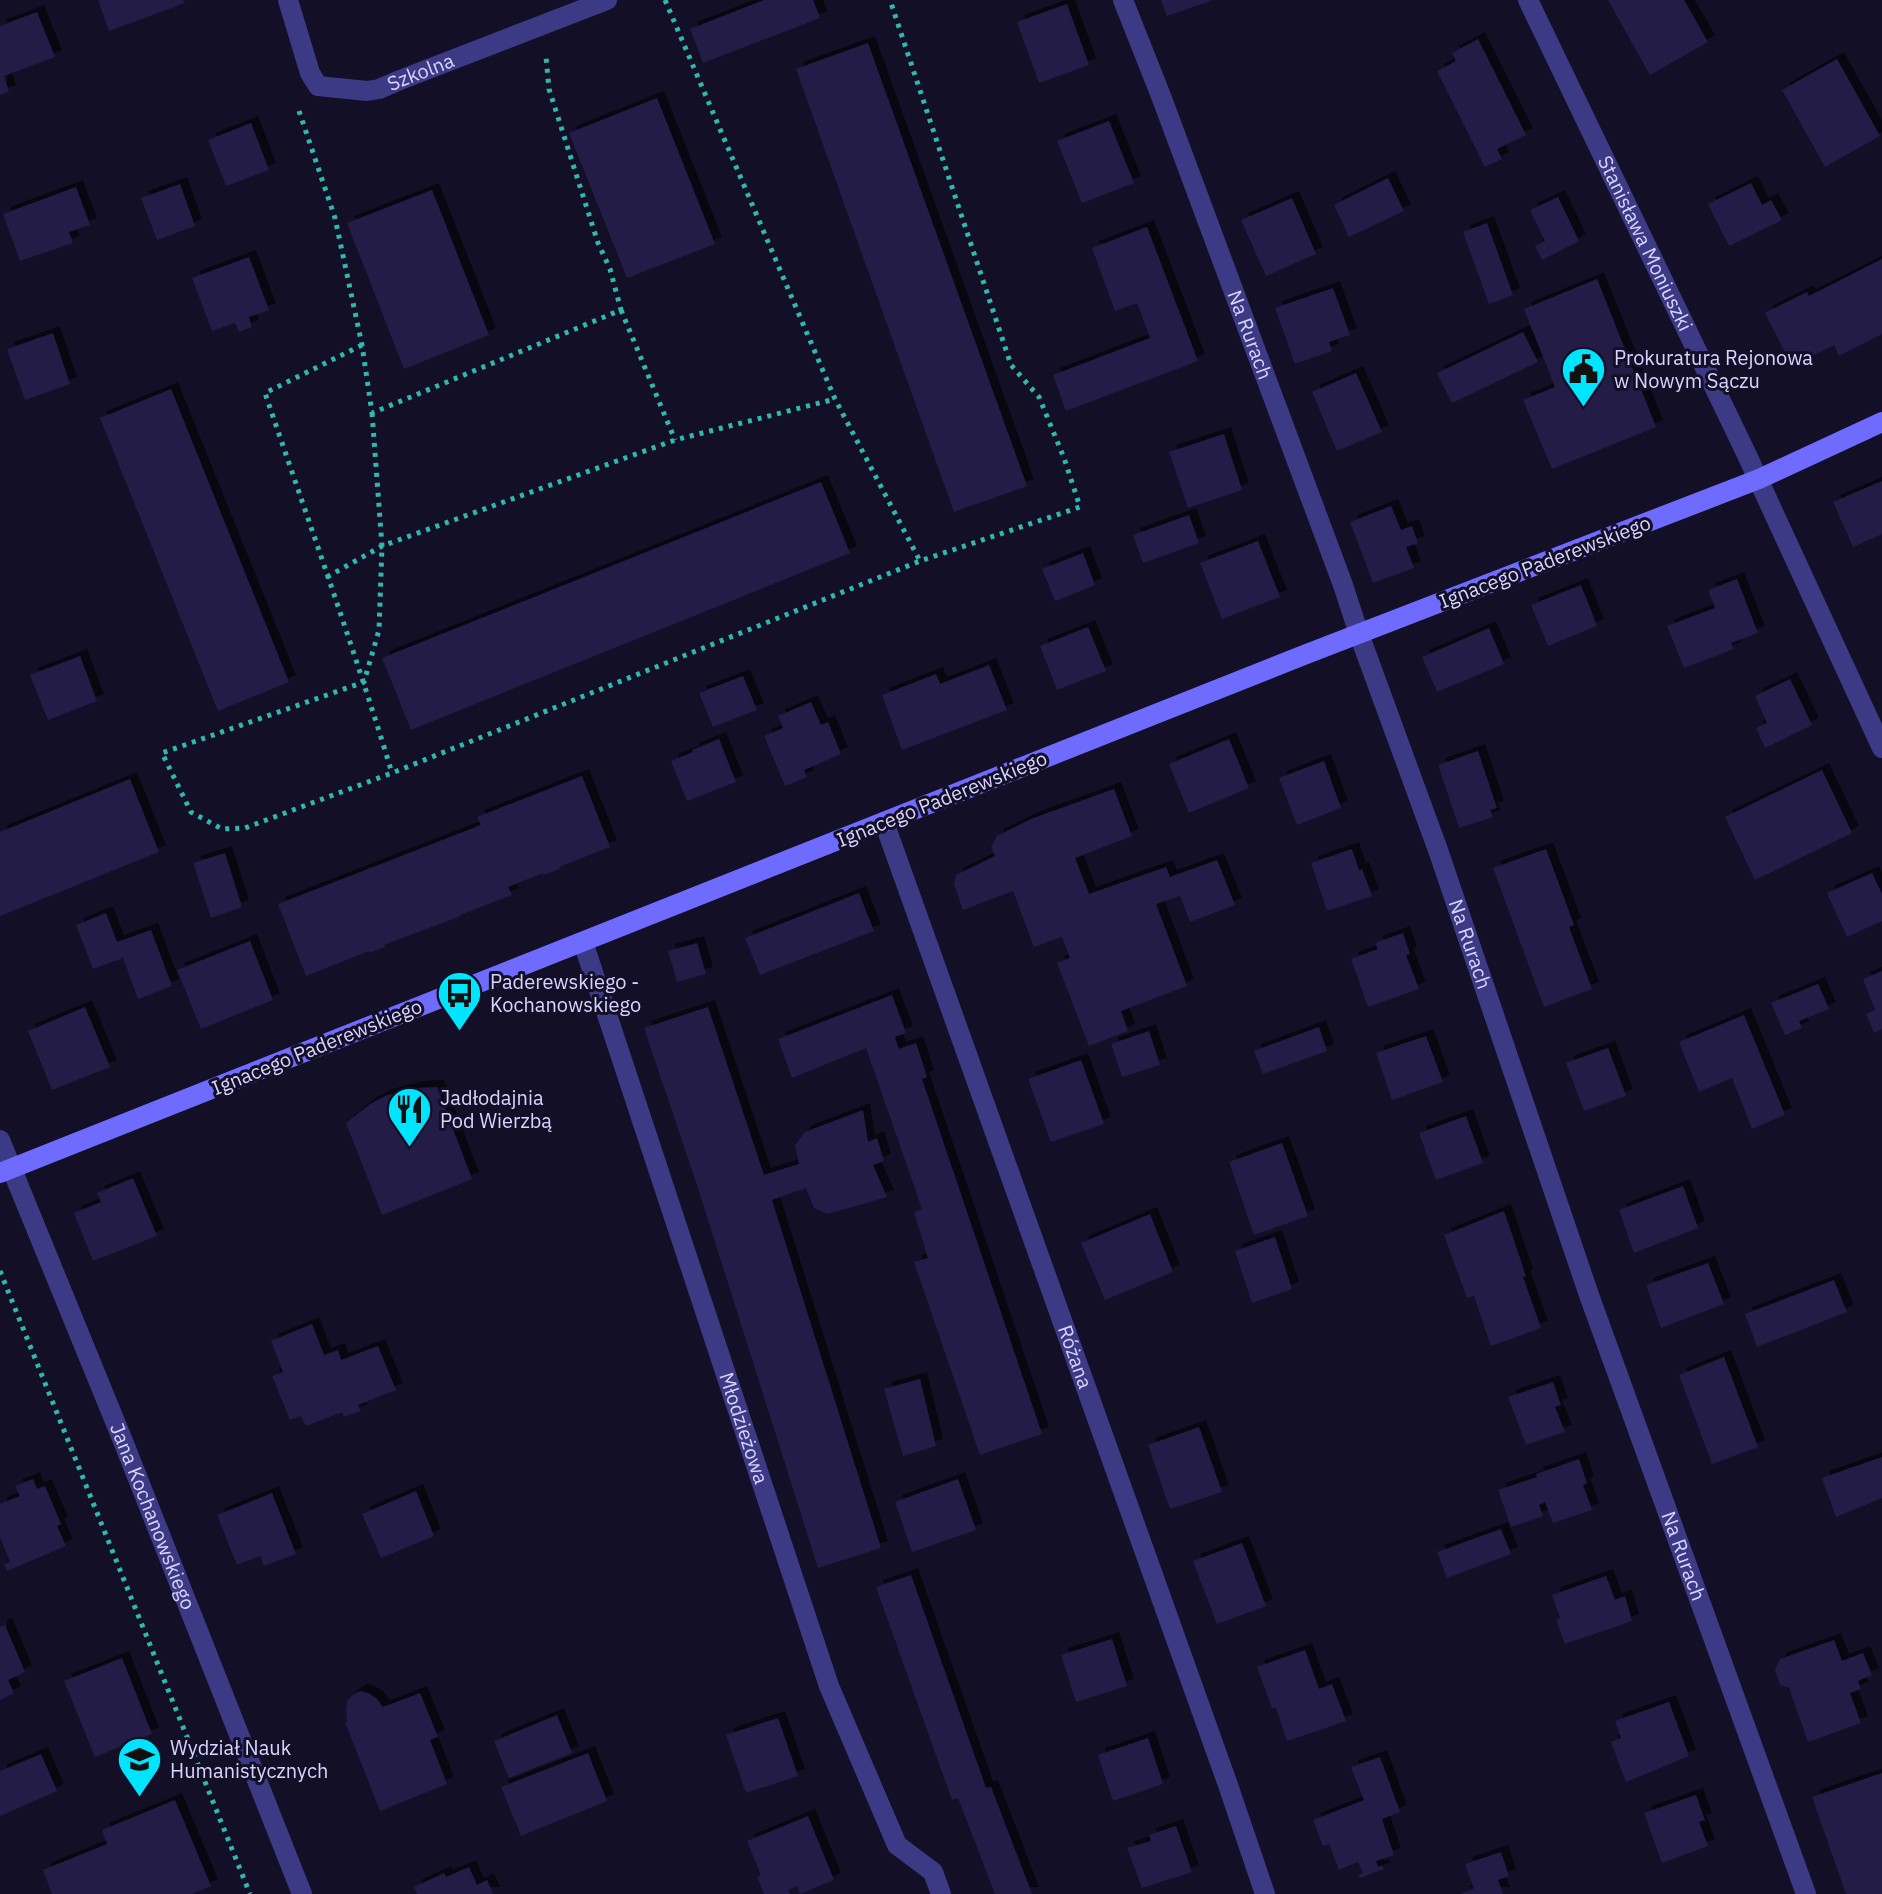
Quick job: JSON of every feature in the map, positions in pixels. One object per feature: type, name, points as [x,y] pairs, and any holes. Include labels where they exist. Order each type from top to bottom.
[{"type":"street","name":"Szkolna","points":[[288,0],[310,73],[318,86],[353,90],[379,89],[607,0]]},
{"type":"street","name":"Na Rurach","points":[[1123,0],[1343,585],[1438,850],[1589,1295],[1806,1894]]},
{"type":"street","name":"Stanisława Moniuszki","points":[[1528,0],[1759,479],[1882,748]]},
{"type":"street","name":"Ignacego Paderewskiego","points":[[6,1171],[1359,634],[1759,479],[1882,422]]},
{"type":"street","name":"Różana","points":[[884,822],[1265,1894]]},
{"type":"street","name":"Młodzieżowa","points":[[583,942],[829,1686],[897,1845],[933,1872],[941,1894]]},
{"type":"street","name":"Jana Kochanowskiego","points":[[0,1140],[6,1171],[123,1441],[302,1894]]},
{"type":"path","points":[[665,0],[835,399],[920,561]]},
{"type":"path","points":[[364,682],[162,753],[191,812],[222,829],[245,828],[392,773],[920,561],[1080,507],[1039,397],[1011,365],[890,0]]},
{"type":"path","points":[[543,24],[549,89],[621,310],[675,440]]},
{"type":"path","points":[[296,102],[335,218],[362,345],[372,413],[382,546],[379,630],[364,682]]},
{"type":"path","points":[[372,413],[621,310]]},
{"type":"path","points":[[362,345],[265,393],[392,773]]},
{"type":"path","points":[[327,577],[382,546],[675,440],[835,399]]},
{"type":"path","points":[[0,1271],[250,1894]]},
{"type":"building","points":[[98,0],[183,0],[185,3],[109,31]]},
{"type":"building","points":[[764,0],[813,0],[820,18],[703,63],[690,29]]},
{"type":"building","points":[[1161,0],[1213,0],[1167,16]]},
{"type":"building","points":[[1608,0],[1684,0],[1708,42],[1650,75]]},
{"type":"building","points":[[1067,4],[1089,65],[1039,83],[1017,22]]},
{"type":"building","points":[[37,12],[55,57],[4,76],[9,92],[0,95],[0,26]]},
{"type":"building","points":[[1478,39],[1526,135],[1497,149],[1502,159],[1485,167],[1437,71],[1456,61],[1452,53]]},
{"type":"building","points":[[868,43],[1027,486],[954,512],[796,69]]},
{"type":"building","points":[[1837,59],[1880,136],[1825,167],[1782,90]]},
{"type":"building","points":[[657,98],[715,244],[627,278],[569,133]]},
{"type":"building","points":[[1109,121],[1134,183],[1082,203],[1057,141]]},
{"type":"building","points":[[251,123],[269,170],[226,186],[208,140]]},
{"type":"building","points":[[1388,178],[1404,211],[1349,237],[1334,205]]},
{"type":"building","points":[[1751,183],[1762,205],[1771,200],[1782,220],[1729,246],[1708,204]]},
{"type":"building","points":[[180,184],[195,226],[157,240],[141,198]]},
{"type":"building","points":[[76,187],[90,225],[69,232],[73,243],[20,261],[3,214]]},
{"type":"building","points":[[432,190],[489,335],[404,369],[347,223]]},
{"type":"building","points":[[1558,197],[1579,241],[1542,260],[1535,246],[1545,241],[1530,210]]},
{"type":"building","points":[[1292,198],[1316,254],[1266,276],[1241,220]]},
{"type":"building","points":[[1487,223],[1513,295],[1489,304],[1463,232]]},
{"type":"building","points":[[1147,227],[1198,361],[1066,411],[1053,375],[1150,338],[1137,303],[1115,311],[1092,248]]},
{"type":"building","points":[[249,257],[269,310],[249,317],[252,327],[239,332],[235,323],[212,331],[192,278]]},
{"type":"building","points":[[1882,259],[1882,334],[1839,356],[1834,345],[1792,366],[1765,313],[1807,292],[1809,296]]},
{"type":"building","points":[[1597,279],[1656,427],[1552,469],[1523,400],[1555,387],[1524,309]]},
{"type":"building","points":[[1333,288],[1350,335],[1329,342],[1332,351],[1295,364],[1275,308]]},
{"type":"building","points":[[1523,332],[1538,362],[1452,403],[1437,373]]},
{"type":"building","points":[[53,333],[70,384],[25,400],[7,349]]},
{"type":"building","points":[[1356,373],[1382,432],[1337,451],[1312,392]]},
{"type":"building","points":[[171,389],[289,682],[218,711],[100,418]]},
{"type":"building","points":[[1224,434],[1242,490],[1188,508],[1169,452]]},
{"type":"building","points":[[1882,481],[1882,534],[1853,547],[1833,502]]},
{"type":"building","points":[[821,482],[850,553],[411,730],[382,658]]},
{"type":"building","points":[[1391,506],[1401,530],[1412,526],[1418,543],[1406,547],[1414,568],[1373,583],[1350,522]]},
{"type":"building","points":[[1189,515],[1199,543],[1143,563],[1133,535]]},
{"type":"building","points":[[1258,541],[1280,597],[1222,619],[1200,563]]},
{"type":"building","points":[[1083,553],[1095,585],[1055,601],[1042,569]]},
{"type":"building","points":[[1737,579],[1758,633],[1731,643],[1734,649],[1684,668],[1667,626],[1715,608],[1708,590]]},
{"type":"building","points":[[1581,585],[1597,626],[1548,646],[1531,605]]},
{"type":"building","points":[[1088,627],[1106,671],[1057,690],[1040,646]]},
{"type":"building","points":[[1489,628],[1504,664],[1437,692],[1422,657]]},
{"type":"building","points":[[80,656],[97,701],[48,720],[30,675]]},
{"type":"building","points":[[989,665],[1007,710],[902,750],[882,695],[936,674],[940,684]]},
{"type":"building","points":[[743,676],[757,710],[713,727],[699,693]]},
{"type":"building","points":[[1790,679],[1812,725],[1765,748],[1756,728],[1767,723],[1755,696]]},
{"type":"building","points":[[811,702],[821,725],[828,722],[841,754],[804,770],[807,777],[785,786],[764,736],[783,728],[778,716]]},
{"type":"building","points":[[719,739],[736,782],[687,801],[671,761]]},
{"type":"building","points":[[1229,739],[1249,788],[1189,813],[1169,764]]},
{"type":"building","points":[[1478,751],[1497,808],[1490,810],[1493,817],[1459,828],[1438,765]]},
{"type":"building","points":[[1324,761],[1341,808],[1297,825],[1279,778]]},
{"type":"building","points":[[1822,770],[1852,833],[1755,880],[1725,817]]},
{"type":"building","points":[[582,776],[610,847],[508,887],[512,895],[306,976],[278,904],[481,825],[477,817]]},
{"type":"building","points":[[130,779],[159,852],[0,916],[0,832]]},
{"type":"building","points":[[1114,789],[1132,836],[1075,858],[1089,894],[1166,867],[1170,877],[1217,860],[1235,905],[1190,922],[1180,896],[1156,904],[1187,986],[1121,1011],[1128,1031],[1089,1046],[1057,963],[1070,958],[1062,937],[1034,947],[1013,891],[963,910],[954,884],[956,875],[995,856],[991,847],[997,836],[1031,819]]},
{"type":"building","points":[[1352,849],[1372,896],[1327,911],[1311,863]]},
{"type":"building","points":[[1546,849],[1574,925],[1569,927],[1592,989],[1544,1007],[1493,868]]},
{"type":"building","points":[[225,853],[242,907],[211,918],[193,863]]},
{"type":"building","points":[[1872,873],[1882,894],[1882,921],[1847,937],[1827,893]]},
{"type":"building","points":[[859,893],[874,931],[760,975],[745,938]]},
{"type":"building","points":[[106,913],[117,942],[151,930],[172,986],[138,999],[123,958],[93,969],[76,925]]},
{"type":"building","points":[[1403,933],[1410,954],[1406,955],[1419,989],[1368,1007],[1351,959],[1378,949],[1375,943]]},
{"type":"building","points":[[250,941],[273,1000],[201,1029],[177,970]]},
{"type":"building","points":[[697,943],[706,974],[677,982],[668,951]]},
{"type":"building","points":[[1882,971],[1882,1029],[1874,1033],[1866,1014],[1875,1010],[1863,979]]},
{"type":"building","points":[[1818,984],[1829,1009],[1799,1021],[1802,1028],[1785,1035],[1771,1003]]},
{"type":"building","points":[[892,995],[906,1033],[895,1037],[899,1049],[916,1043],[927,1077],[922,1079],[1042,1434],[980,1455],[914,1262],[928,1258],[914,1212],[922,1209],[866,1048],[792,1078],[778,1039]]},
{"type":"building","points":[[85,1007],[110,1067],[52,1090],[28,1031]]},
{"type":"building","points":[[708,1007],[764,1175],[799,1164],[795,1145],[805,1132],[863,1110],[868,1142],[877,1138],[884,1161],[873,1165],[887,1197],[828,1214],[814,1208],[806,1188],[772,1200],[881,1548],[818,1568],[644,1028]]},
{"type":"building","points":[[1744,1015],[1785,1115],[1752,1129],[1732,1078],[1699,1092],[1679,1042]]},
{"type":"building","points":[[1319,1027],[1327,1051],[1263,1074],[1254,1051]]},
{"type":"building","points":[[1149,1031],[1160,1065],[1122,1077],[1111,1044]]},
{"type":"building","points":[[1426,1036],[1443,1082],[1392,1100],[1376,1053]]},
{"type":"building","points":[[1608,1048],[1626,1096],[1584,1111],[1566,1063]]},
{"type":"building","points":[[1081,1060],[1104,1124],[1051,1142],[1028,1079]]},
{"type":"building","points":[[437,1087],[472,1179],[382,1215],[346,1123],[385,1096],[416,1088]]},
{"type":"building","points":[[1466,1116],[1483,1163],[1436,1180],[1419,1133]]},
{"type":"building","points":[[1282,1143],[1308,1216],[1254,1235],[1229,1162]]},
{"type":"building","points":[[133,1178],[157,1236],[93,1261],[74,1213],[101,1202],[97,1193]]},
{"type":"building","points":[[1683,1186],[1698,1228],[1634,1253],[1619,1210]]},
{"type":"building","points":[[1504,1211],[1541,1328],[1491,1346],[1474,1296],[1467,1298],[1444,1235]]},
{"type":"building","points":[[1150,1214],[1173,1272],[1105,1300],[1081,1243]]},
{"type":"building","points":[[1275,1237],[1292,1289],[1252,1303],[1235,1251]]},
{"type":"building","points":[[1708,1263],[1724,1304],[1661,1328],[1646,1285]]},
{"type":"building","points":[[1834,1280],[1847,1312],[1757,1347],[1745,1314]]},
{"type":"building","points":[[312,1324],[324,1355],[338,1350],[341,1360],[378,1346],[396,1390],[358,1405],[361,1411],[344,1417],[342,1412],[306,1426],[301,1416],[290,1420],[272,1376],[283,1372],[271,1341]]},
{"type":"building","points":[[1724,1357],[1758,1447],[1712,1464],[1679,1375]]},
{"type":"building","points":[[920,1379],[936,1446],[903,1456],[884,1389]]},
{"type":"building","points":[[1553,1382],[1561,1405],[1555,1407],[1565,1432],[1526,1445],[1508,1397]]},
{"type":"building","points":[[1199,1427],[1222,1492],[1170,1509],[1148,1445]]},
{"type":"building","points":[[1882,1457],[1882,1498],[1836,1517],[1822,1478]]},
{"type":"building","points":[[1579,1459],[1587,1483],[1583,1485],[1592,1510],[1553,1523],[1545,1502],[1539,1505],[1543,1516],[1511,1527],[1498,1490]]},
{"type":"building","points":[[33,1479],[37,1489],[45,1486],[61,1524],[57,1526],[66,1546],[7,1571],[4,1564],[10,1562],[0,1537],[0,1504],[20,1496],[15,1486]]},
{"type":"building","points":[[958,1479],[976,1530],[912,1552],[895,1502]]},
{"type":"building","points":[[416,1491],[434,1536],[381,1558],[362,1514]]},
{"type":"building","points":[[272,1493],[296,1554],[264,1566],[260,1556],[237,1565],[217,1515]]},
{"type":"building","points":[[1501,1529],[1511,1554],[1447,1578],[1437,1552]]},
{"type":"building","points":[[1242,1543],[1266,1606],[1217,1624],[1193,1561]]},
{"type":"building","points":[[911,1575],[986,1788],[991,1787],[1032,1894],[995,1894],[958,1798],[952,1800],[876,1587]]},
{"type":"building","points":[[1606,1576],[1615,1600],[1625,1596],[1632,1621],[1565,1644],[1556,1620],[1560,1618],[1552,1595]]},
{"type":"building","points":[[5,1625],[25,1672],[8,1680],[14,1693],[0,1700],[0,1627]]},
{"type":"building","points":[[1112,1639],[1127,1686],[1076,1702],[1061,1655]]},
{"type":"building","points":[[1834,1640],[1842,1661],[1863,1653],[1872,1675],[1858,1681],[1861,1689],[1850,1693],[1861,1723],[1808,1742],[1789,1688],[1780,1685],[1775,1670],[1780,1659]]},
{"type":"building","points":[[1305,1650],[1319,1689],[1332,1684],[1346,1721],[1287,1741],[1257,1667]]},
{"type":"building","points":[[122,1658],[152,1734],[95,1757],[64,1681]]},
{"type":"building","points":[[360,1691],[376,1698],[383,1707],[420,1693],[438,1737],[430,1740],[447,1784],[380,1811],[345,1722],[347,1701]]},
{"type":"building","points":[[1669,1702],[1689,1756],[1626,1782],[1611,1742],[1621,1738],[1615,1721]]},
{"type":"building","points":[[557,1715],[572,1753],[509,1778],[494,1741]]},
{"type":"building","points":[[778,1718],[798,1776],[746,1793],[726,1735]]},
{"type":"building","points":[[1148,1738],[1163,1784],[1113,1801],[1098,1755]]},
{"type":"building","points":[[588,1753],[607,1801],[521,1836],[501,1787]]},
{"type":"building","points":[[41,1754],[57,1791],[0,1816],[0,1771]]},
{"type":"building","points":[[1380,1757],[1400,1812],[1382,1819],[1394,1855],[1376,1861],[1378,1867],[1384,1869],[1360,1878],[1358,1875],[1363,1873],[1358,1862],[1339,1870],[1329,1844],[1323,1846],[1313,1820],[1364,1800],[1351,1767]]},
{"type":"building","points":[[1882,1773],[1882,1894],[1846,1894],[1812,1797]]},
{"type":"building","points":[[1696,1795],[1705,1820],[1699,1822],[1708,1846],[1662,1863],[1644,1813]]},
{"type":"building","points":[[175,1800],[211,1886],[192,1894],[52,1894],[43,1870],[107,1844],[102,1830]]},
{"type":"building","points":[[808,1816],[834,1880],[800,1894],[797,1886],[788,1890],[790,1894],[764,1894],[757,1877],[761,1875],[747,1841]]},
{"type":"building","points":[[1176,1826],[1192,1872],[1142,1888],[1127,1848],[1151,1841],[1149,1835]]},
{"type":"building","points":[[1501,1852],[1509,1876],[1498,1880],[1503,1894],[1460,1894],[1474,1889],[1465,1864]]},
{"type":"building","points":[[469,1867],[477,1885],[487,1880],[493,1894],[417,1894],[414,1887],[444,1873],[446,1877]]},
{"type":"place","name":"Prokuratura Rejonowa w Nowym Sączu","points":[[1583,408]]},
{"type":"place","name":"Paderewskiego - Kochanowskiego","points":[[459,1032]]},
{"type":"place","name":"Jadłodajnia Pod Wierzbą","points":[[409,1149]]},
{"type":"place","name":"Wydział Nauk Humanistycznych","points":[[139,1799]]}]
